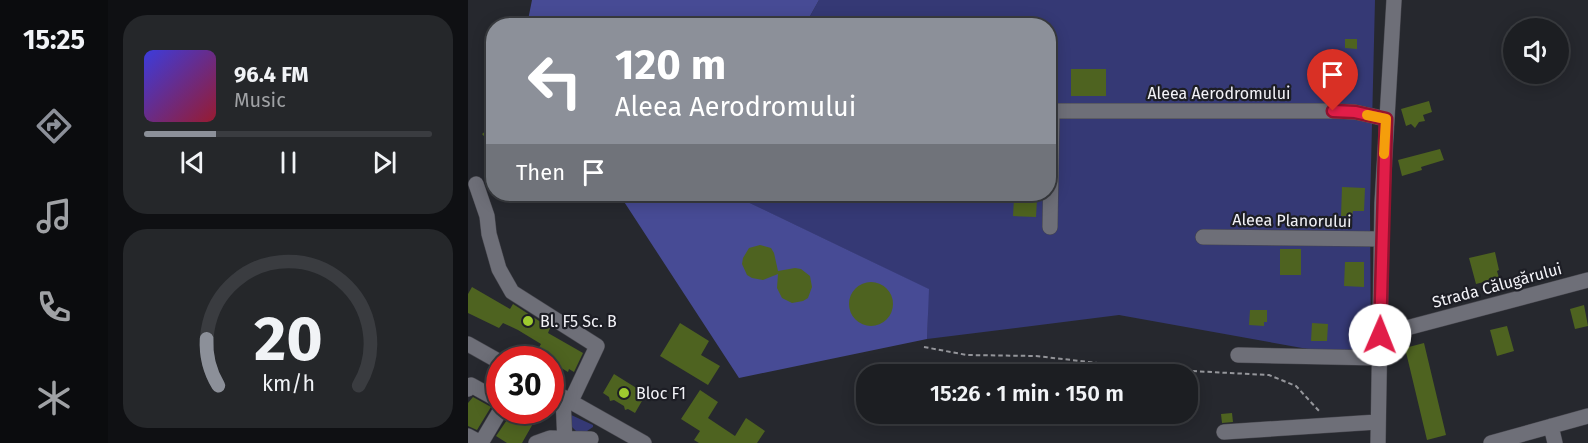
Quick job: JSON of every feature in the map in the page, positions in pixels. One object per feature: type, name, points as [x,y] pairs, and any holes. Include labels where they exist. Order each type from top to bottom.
[{"type":"street","points":[[1378,443],[1381,239],[1394,0]]},
{"type":"street","name":"Aleea Aerodromului","points":[[1056,111],[1333,111],[1355,112],[1386,119]]},
{"type":"street","points":[[476,184],[487,216],[489,234],[500,269],[512,292],[597,346],[564,392]]},
{"type":"street","name":"Aleea Aerodromului","points":[[1050,201],[1050,227]]},
{"type":"street","name":"Aleea Planorului","points":[[1203,237],[1381,239]]},
{"type":"street","name":"Strada Călugărului","points":[[1380,335],[1588,280]]},
{"type":"street","points":[[468,344],[486,354]]},
{"type":"street","points":[[1238,355],[1379,358]]},
{"type":"street","points":[[468,389],[471,385],[486,393]]},
{"type":"street","points":[[564,398],[644,443]]},
{"type":"street","points":[[1491,443],[1588,416]]},
{"type":"street","points":[[1224,432],[1377,422]]},
{"type":"street","points":[[468,436],[481,443],[492,424]]},
{"type":"street","points":[[564,424],[565,440]]},
{"type":"street","points":[[536,443],[550,438],[590,441],[615,426]]},
{"type":"street","points":[[1551,426],[1555,443]]},
{"type":"path","points":[[924,347],[967,355],[1036,356],[1151,369],[1269,375],[1296,386],[1331,424]]},
{"type":"shaded area","points":[[532,0],[819,0],[809,18],[528,18]]},
{"type":"shaded area","points":[[819,0],[1375,0],[1370,207],[1371,356],[1330,353],[1119,315],[927,339],[928,289],[746,201],[1056,201],[1056,18],[809,18]]},
{"type":"shaded area","points":[[624,201],[746,201],[929,289],[927,339],[739,378]]},
{"type":"shaded area","points":[[569,414],[593,427],[584,433],[577,432],[569,424]]},
{"type":"building","points":[[1345,39],[1357,39],[1357,49],[1345,48]]},
{"type":"building","points":[[1071,69],[1106,69],[1106,96],[1071,96]]},
{"type":"building","points":[[1429,101],[1432,112],[1423,115],[1425,121],[1419,122],[1415,128],[1411,124],[1406,126],[1401,109]]},
{"type":"building","points":[[1440,149],[1444,160],[1402,176],[1398,160]]},
{"type":"building","points":[[1342,187],[1365,188],[1364,211],[1353,211],[1352,216],[1341,216]]},
{"type":"building","points":[[1014,201],[1037,201],[1036,217],[1013,216]]},
{"type":"building","points":[[760,245],[771,248],[778,271],[795,268],[801,269],[810,276],[812,287],[808,298],[792,303],[782,298],[777,288],[778,274],[763,280],[747,275],[742,264],[743,258],[749,248]]},
{"type":"building","points":[[1280,249],[1301,249],[1301,275],[1280,275]]},
{"type":"building","points":[[1495,252],[1499,278],[1476,284],[1469,258]]},
{"type":"building","points":[[1345,262],[1364,262],[1364,287],[1344,286]]},
{"type":"building","points":[[871,282],[886,289],[893,304],[886,319],[871,326],[856,319],[849,304],[856,289]]},
{"type":"building","points":[[472,287],[510,309],[513,304],[550,328],[548,333],[583,353],[574,372],[564,370],[564,346],[540,346],[541,344],[503,323],[499,328],[468,313],[468,294]]},
{"type":"building","points":[[1584,305],[1588,326],[1575,329],[1570,309]]},
{"type":"building","points":[[1250,310],[1267,310],[1267,322],[1264,322],[1264,326],[1249,325]]},
{"type":"building","points":[[680,323],[709,341],[701,355],[720,366],[708,385],[660,356]]},
{"type":"building","points":[[1312,323],[1328,324],[1327,341],[1311,341]]},
{"type":"building","points":[[1507,326],[1514,351],[1497,356],[1490,330]]},
{"type":"building","points":[[1424,343],[1446,435],[1427,440],[1405,348]]},
{"type":"building","name":"Bloc F1","points":[[614,374],[646,394],[635,413],[628,409],[625,410],[624,406],[614,400],[610,401],[609,397],[603,393]]},
{"type":"building","points":[[700,390],[718,402],[708,418],[735,436],[746,418],[765,431],[757,443],[699,443],[694,440],[700,431],[681,419]]},
{"type":"building","points":[[473,397],[486,404],[486,415],[477,430],[468,426],[468,403]]},
{"type":"building","points":[[1232,413],[1233,422],[1222,423],[1221,414]]},
{"type":"building","points":[[504,424],[533,424],[522,443],[507,443],[496,436]]},
{"type":"slow traffic","points":[[1367,115],[1386,119],[1384,154]]},
{"type":"place","name":"Bl. F5 Sc. B","points":[[528,321]]},
{"type":"place","name":"Bloc F1","points":[[624,393]]},
{"type":"route","points":[[1333,111],[1355,112],[1386,119],[1380,335]]}]
